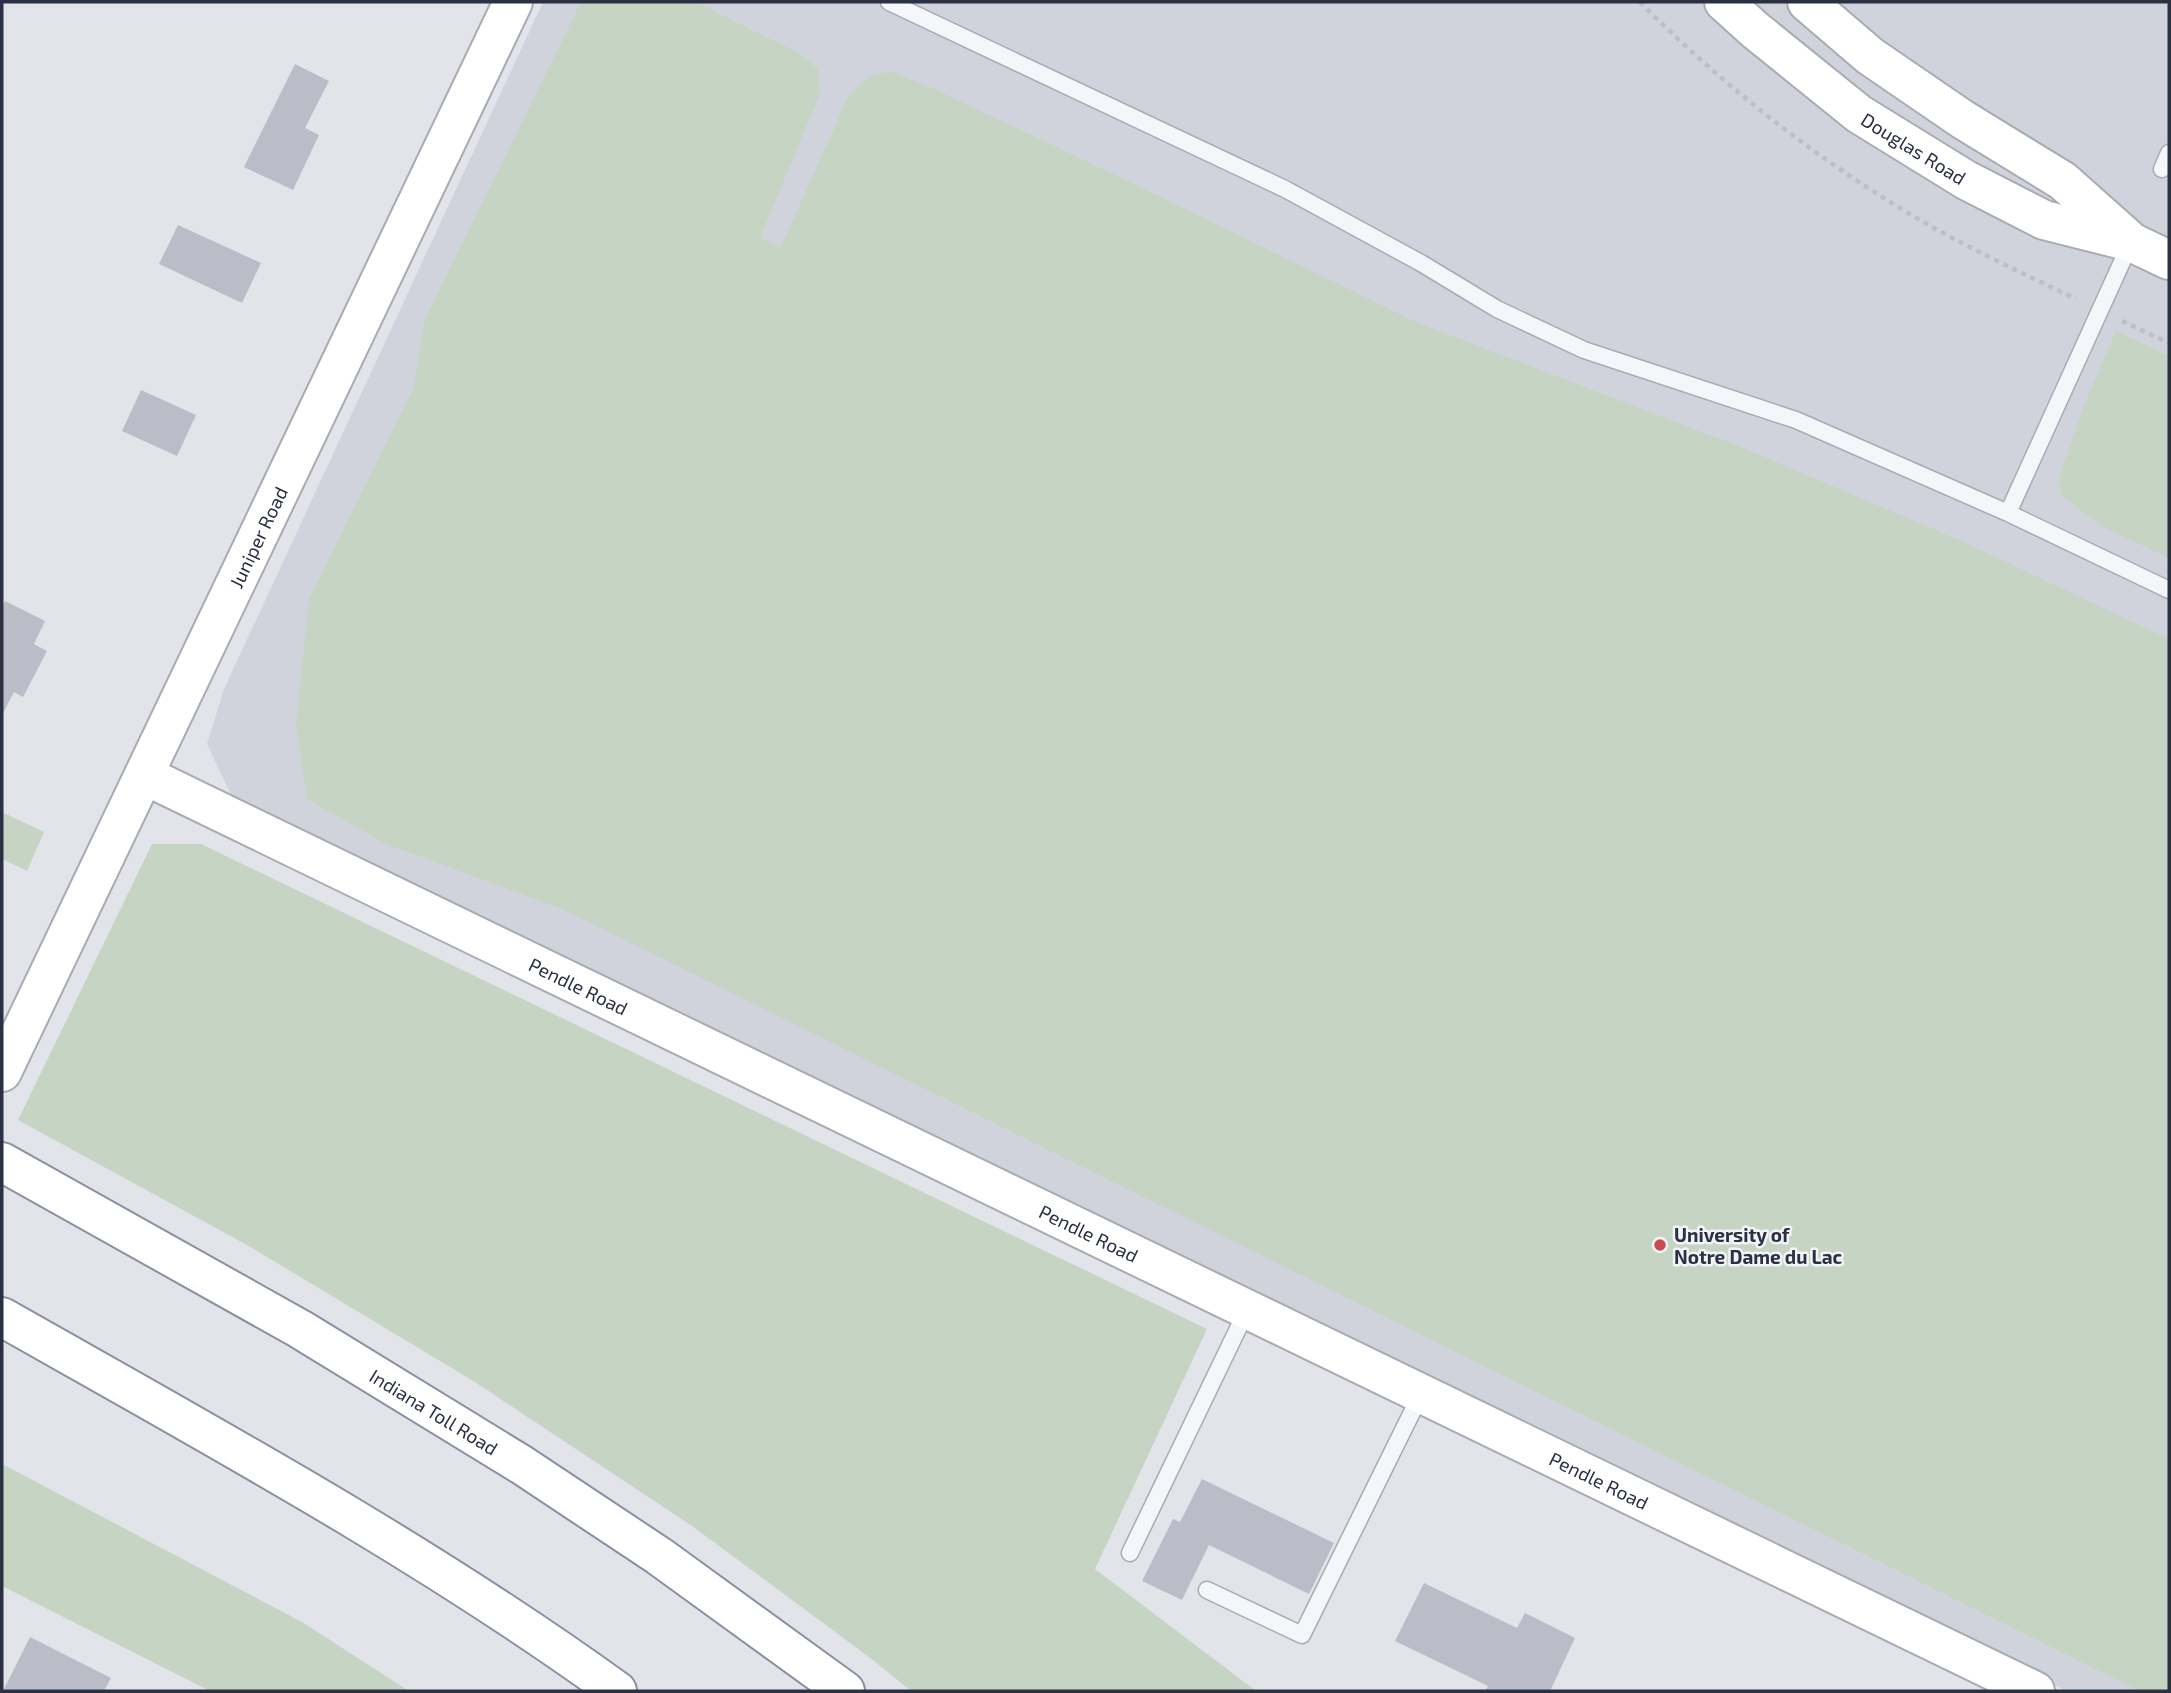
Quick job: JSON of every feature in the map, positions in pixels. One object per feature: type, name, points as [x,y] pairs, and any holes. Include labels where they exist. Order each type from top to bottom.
[{"type":"main road","name":"Juniper Road","points":[[2,1072],[513,2]]},
{"type":"main road","name":"Douglas Road","points":[[1724,2],[1860,114],[1966,180],[2044,220],[2131,242],[2169,260]]},
{"type":"main road","name":"Douglas Road","points":[[1807,2],[1870,56],[1962,119],[2063,181],[2131,242]]},
{"type":"main road","name":"Pendle Road","points":[[144,775],[2035,1691]]},
{"type":"main road","name":"Indiana Toll Road","points":[[2,1162],[300,1329],[522,1465],[659,1556],[845,1691]]},
{"type":"main road","points":[[2,1317],[360,1522],[545,1640],[617,1691]]},
{"type":"lane","points":[[889,2],[1285,189],[1421,263],[1497,309],[1584,350],[1796,420],[2008,513],[2169,590]]},
{"type":"lane","points":[[2162,169],[2169,153]]},
{"type":"lane","points":[[2008,513],[2131,242]]},
{"type":"lane","points":[[1130,1553],[1247,1310]]},
{"type":"lane","points":[[1207,1590],[1302,1635],[1421,1394]]},
{"type":"path","points":[[1640,2],[1679,41],[1734,89],[1862,184],[1921,221],[2169,343]]},
{"type":"shaded area","name":"University of Notre Dame du Lac","points":[[543,2],[2169,2],[2169,1691],[2067,1691],[233,799],[207,744],[224,689]]},
{"type":"green space","name":"University of Notre Dame du Lac","points":[[581,2],[696,2],[801,54],[818,70],[820,94],[760,238],[781,247],[848,97],[868,77],[890,71],[928,86],[1132,183],[1416,322],[1746,449],[1964,542],[2169,639],[2169,1691],[2140,1691],[562,909],[384,843],[307,799],[296,724],[309,599],[413,389],[425,319]]},
{"type":"green space","points":[[2116,331],[2169,356],[2169,558],[2101,526],[2061,495],[2059,478],[2082,410]]},
{"type":"green space","points":[[2,812],[44,832],[27,871],[2,859]]},
{"type":"green space","points":[[152,844],[201,844],[1207,1329],[1095,1569],[1256,1691],[911,1691],[692,1526],[475,1382],[247,1245],[18,1120]]},
{"type":"green space","points":[[2,1464],[302,1622],[409,1691],[210,1691],[2,1586]]},
{"type":"building","points":[[295,64],[329,81],[305,128],[319,135],[293,190],[244,167]]},
{"type":"building","points":[[178,225],[261,263],[242,303],[159,264]]},
{"type":"building","points":[[141,390],[196,415],[177,456],[122,431]]},
{"type":"building","points":[[5,601],[45,621],[34,644],[47,651],[23,697],[14,692],[2,715],[2,607]]},
{"type":"building","points":[[1202,1479],[1334,1543],[1309,1594],[1209,1545],[1182,1600],[1142,1581],[1173,1519],[1180,1522]]},
{"type":"building","points":[[1424,1583],[1517,1628],[1525,1613],[1575,1638],[1550,1691],[1485,1691],[1488,1686],[1395,1641]]},
{"type":"building","points":[[30,1637],[111,1678],[104,1691],[3,1691]]},
{"type":"place","name":"University of Notre Dame du Lac","points":[[1660,1245]]}]
